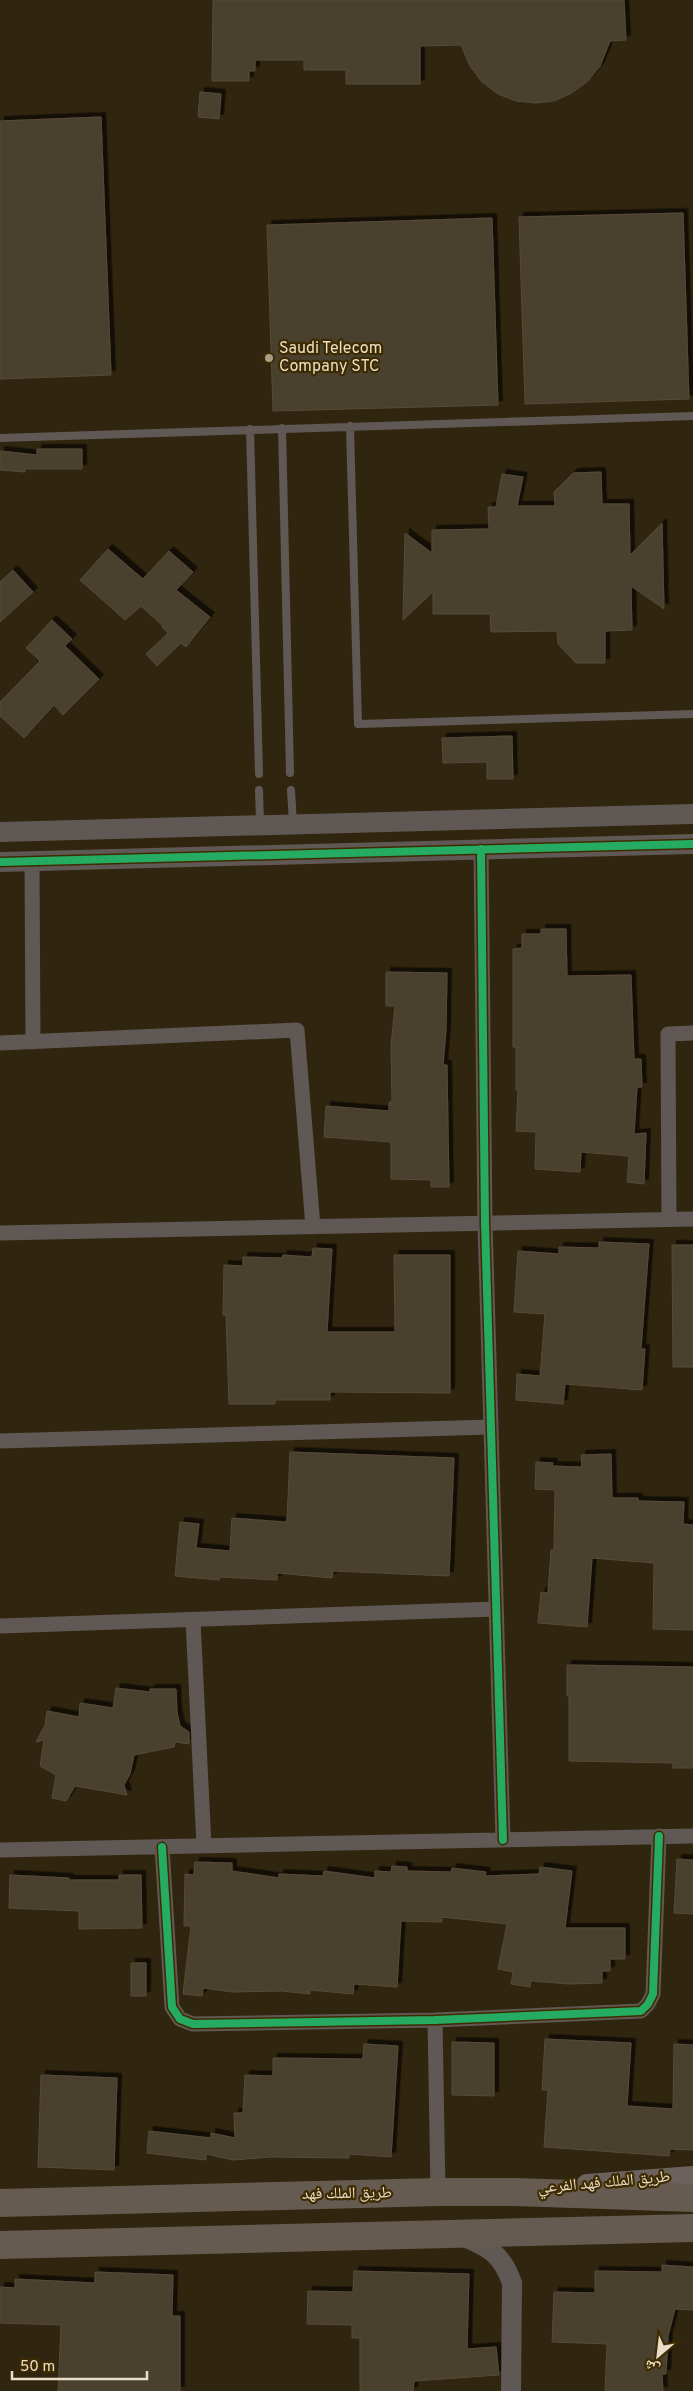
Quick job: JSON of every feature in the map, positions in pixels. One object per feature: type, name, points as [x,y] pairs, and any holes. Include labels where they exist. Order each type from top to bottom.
[{"type":"highway","name":"طريق الملك فهد","points":[[0,2203],[438,2192],[514,2192],[693,2198]]},
{"type":"highway","points":[[0,2245],[693,2228]]},
{"type":"main road","name":"طريق الملك فهد الفرعي","points":[[514,2192],[693,2176]]},
{"type":"street","points":[[0,832],[260,827],[693,814]]},
{"type":"street","points":[[0,862],[693,844]]},
{"type":"street","points":[[481,849],[485,1223],[503,1840]]},
{"type":"street","points":[[32,861],[33,1042]]},
{"type":"street","points":[[0,1044],[297,1030],[313,1227]]},
{"type":"street","points":[[669,1219],[668,1034],[693,1034]]},
{"type":"street","points":[[0,1233],[693,1219]]},
{"type":"street","points":[[0,1441],[491,1427]]},
{"type":"street","points":[[0,1626],[496,1609]]},
{"type":"street","points":[[193,1620],[204,1846]]},
{"type":"street","points":[[162,1847],[172,2007],[180,2019],[193,2024],[435,2020],[640,2011],[648,2004],[653,1994],[660,1836]]},
{"type":"street","points":[[0,1850],[693,1836]]},
{"type":"street","points":[[435,2020],[438,2192]]},
{"type":"street","points":[[456,2234],[479,2243],[494,2252],[506,2266],[512,2283],[512,2391]]},
{"type":"lane","points":[[0,438],[693,416]]},
{"type":"lane","points":[[350,426],[358,724],[693,714]]},
{"type":"lane","points":[[282,428],[290,773]]},
{"type":"lane","points":[[250,429],[258,774]]},
{"type":"lane","points":[[259,790],[260,827]]},
{"type":"lane","points":[[291,790],[293,826]]},
{"type":"building","points":[[213,0],[624,0],[626,40],[610,41],[600,66],[588,81],[572,93],[554,101],[535,103],[516,101],[498,94],[482,82],[470,66],[461,45],[420,46],[420,84],[346,84],[346,70],[304,70],[304,60],[255,60],[255,71],[249,71],[249,81],[212,81]]},
{"type":"building","points":[[200,92],[221,94],[219,119],[198,117]]},
{"type":"building","points":[[101,117],[111,375],[0,379],[0,121]]},
{"type":"building","points":[[683,213],[689,399],[525,404],[519,217]]},
{"type":"building","points":[[492,218],[498,405],[273,411],[267,225]]},
{"type":"building","points":[[37,449],[82,449],[82,469],[25,469],[25,472],[0,470],[0,451],[37,455]]},
{"type":"building","points":[[601,472],[602,504],[629,504],[630,555],[662,523],[664,609],[631,586],[632,630],[605,631],[605,663],[576,663],[558,644],[557,631],[491,632],[490,614],[433,614],[433,592],[403,620],[405,533],[432,553],[432,530],[489,529],[488,507],[496,507],[502,474],[523,477],[517,506],[555,506],[554,492],[573,473]]},
{"type":"building","points":[[108,549],[143,579],[169,551],[193,572],[176,590],[210,617],[186,647],[181,643],[157,666],[146,654],[168,633],[163,626],[141,606],[125,620],[80,580]]},
{"type":"building","points":[[13,570],[33,592],[0,622],[0,582]]},
{"type":"building","points":[[52,620],[72,639],[65,646],[99,679],[63,715],[54,705],[24,738],[0,716],[0,702],[40,661],[26,648]]},
{"type":"building","points":[[512,736],[513,779],[487,779],[487,762],[443,763],[442,738]]},
{"type":"building","points":[[541,929],[566,929],[567,976],[631,975],[634,1059],[641,1059],[642,1087],[637,1087],[634,1134],[646,1133],[644,1184],[627,1182],[629,1156],[581,1152],[580,1172],[535,1169],[536,1132],[516,1131],[518,1090],[516,1090],[516,1047],[513,1047],[513,949],[522,948],[522,934],[541,934]]},
{"type":"building","points":[[386,972],[447,973],[443,1065],[447,1065],[449,1187],[431,1187],[431,1180],[391,1179],[391,1142],[324,1137],[326,1106],[389,1111],[389,1102],[392,1102],[391,1046],[395,1006],[386,1006]]},
{"type":"building","points":[[599,1242],[649,1244],[641,1349],[645,1349],[642,1390],[565,1384],[563,1404],[516,1400],[517,1374],[540,1376],[545,1314],[514,1312],[518,1251],[559,1254],[559,1247],[599,1248]]},
{"type":"building","points":[[672,1245],[693,1245],[693,1367],[673,1367]]},
{"type":"building","points":[[313,1248],[332,1249],[327,1332],[395,1332],[394,1255],[450,1255],[450,1393],[330,1392],[330,1400],[275,1400],[275,1404],[229,1404],[226,1315],[223,1315],[224,1265],[243,1266],[243,1257],[282,1258],[283,1255],[312,1257]]},
{"type":"building","points":[[290,1452],[454,1458],[449,1576],[333,1571],[332,1578],[277,1573],[277,1580],[220,1577],[219,1580],[175,1576],[180,1522],[199,1524],[196,1548],[230,1551],[232,1518],[285,1522],[287,1520]]},
{"type":"building","points":[[611,1454],[612,1498],[638,1498],[638,1501],[684,1502],[683,1524],[693,1525],[693,1630],[653,1629],[654,1563],[592,1558],[587,1627],[538,1623],[541,1592],[548,1593],[551,1550],[554,1550],[555,1490],[535,1489],[536,1462],[553,1463],[552,1466],[582,1467],[581,1455]]},
{"type":"building","points":[[567,1665],[693,1667],[693,1768],[673,1768],[673,1763],[569,1761]]},
{"type":"building","points":[[116,1688],[150,1692],[150,1689],[176,1689],[180,1726],[189,1732],[189,1744],[175,1742],[174,1747],[134,1755],[130,1774],[124,1785],[127,1795],[75,1786],[66,1801],[52,1798],[56,1775],[40,1766],[44,1740],[36,1742],[45,1725],[47,1711],[79,1717],[80,1703],[113,1708]]},
{"type":"building","points":[[677,1859],[693,1860],[693,1914],[674,1913]]},
{"type":"building","points":[[195,1862],[232,1863],[232,1871],[279,1878],[279,1874],[323,1876],[324,1871],[375,1878],[375,1871],[391,1872],[392,1866],[407,1867],[407,1871],[451,1872],[452,1868],[486,1872],[485,1876],[539,1874],[540,1867],[572,1871],[565,1928],[625,1928],[625,1959],[610,1959],[610,1971],[602,1971],[602,1983],[569,1984],[531,1981],[530,1987],[511,1984],[513,1972],[498,1969],[507,1924],[442,1917],[442,1922],[401,1921],[397,1987],[354,1984],[353,1994],[310,1990],[310,1994],[281,1991],[232,1992],[203,1988],[202,1996],[183,1994],[191,1926],[184,1926],[185,1874],[194,1875]]},
{"type":"building","points":[[10,1875],[69,1878],[69,1880],[119,1880],[119,1875],[141,1875],[142,1928],[79,1929],[79,1911],[9,1908]]},
{"type":"building","points":[[131,1963],[146,1963],[146,1996],[131,1996]]},
{"type":"building","points":[[545,2039],[631,2043],[627,2106],[673,2109],[674,2044],[693,2045],[693,2150],[670,2149],[669,2156],[544,2147],[548,2090],[542,2090]]},
{"type":"building","points":[[452,2042],[494,2043],[494,2096],[452,2095]]},
{"type":"building","points":[[364,2044],[398,2046],[391,2157],[349,2154],[349,2158],[271,2157],[233,2160],[206,2154],[206,2160],[147,2153],[149,2131],[211,2138],[211,2133],[235,2138],[234,2113],[243,2113],[245,2075],[273,2076],[273,2058],[363,2059]]},
{"type":"building","points":[[41,2075],[117,2078],[114,2170],[38,2167]]},
{"type":"building","points":[[662,2265],[693,2267],[693,2310],[675,2309],[668,2336],[666,2374],[662,2374],[663,2391],[605,2391],[607,2344],[552,2342],[554,2292],[595,2293],[595,2271],[662,2272]]},
{"type":"building","points":[[354,2271],[469,2274],[467,2349],[496,2347],[499,2375],[414,2381],[413,2391],[360,2391],[360,2338],[352,2338],[352,2325],[307,2324],[308,2291],[353,2292]]},
{"type":"building","points":[[95,2272],[173,2275],[172,2316],[180,2316],[180,2391],[58,2391],[61,2325],[0,2323],[0,2287],[15,2288],[15,2279],[95,2283]]},
{"type":"cycle path","points":[[0,862],[693,844]]},
{"type":"cycle path","points":[[481,849],[485,1223],[503,1840]]},
{"type":"cycle path","points":[[162,1847],[172,2007],[180,2019],[193,2024],[435,2020],[641,2011],[648,2004],[653,1994],[659,1836]]},
{"type":"place","name":"Saudi Telecom Company STC","points":[[269,358]]}]
